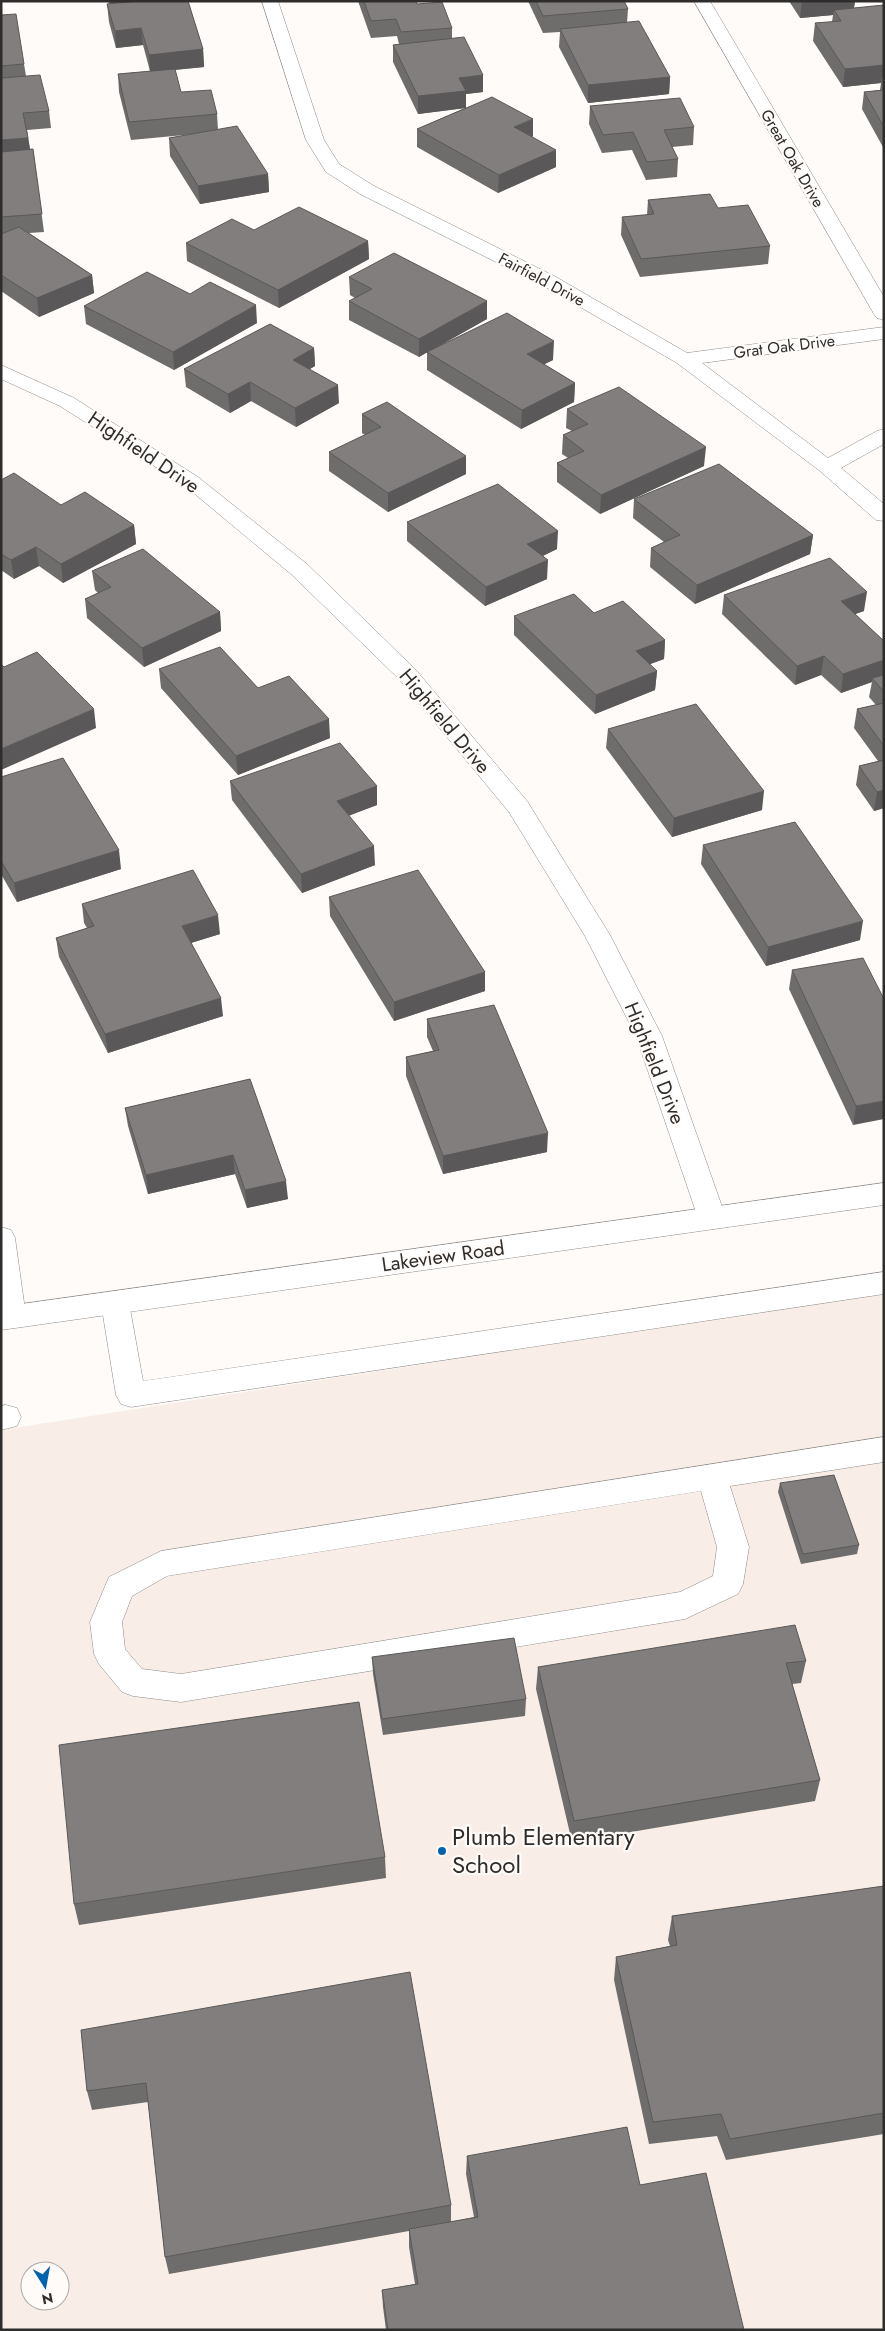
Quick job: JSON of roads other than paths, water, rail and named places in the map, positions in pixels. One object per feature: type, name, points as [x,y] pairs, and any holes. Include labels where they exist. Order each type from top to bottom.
[{"type":"street","name":"Fairfield Drive","points":[[270,1],[315,140],[332,168],[367,190],[550,281],[684,359],[827,467],[884,515]]},
{"type":"street","name":"Great Oak Drive","points":[[702,1],[884,314]]},
{"type":"street","name":"Grat Oak Drive","points":[[684,359],[884,333]]},
{"type":"street","name":"Highfield Drive","points":[[1,371],[67,402],[191,481],[298,569],[413,681],[518,807],[597,935],[649,1036],[712,1218]]},
{"type":"street","points":[[827,467],[884,435]]},
{"type":"street","name":"Lakeview Road","points":[[7,1318],[884,1194]]},
{"type":"street","points":[[1,1238],[7,1318]]},
{"type":"street","points":[[115,1303],[131,1395],[884,1283]]},
{"type":"street","points":[[712,1476],[734,1547],[727,1584],[685,1605],[181,1688],[133,1682],[110,1654],[106,1622],[120,1587],[161,1564],[712,1476],[884,1449]]},
{"type":"place","name":"Plumb Elementary School","points":[[442,1851]]}]
